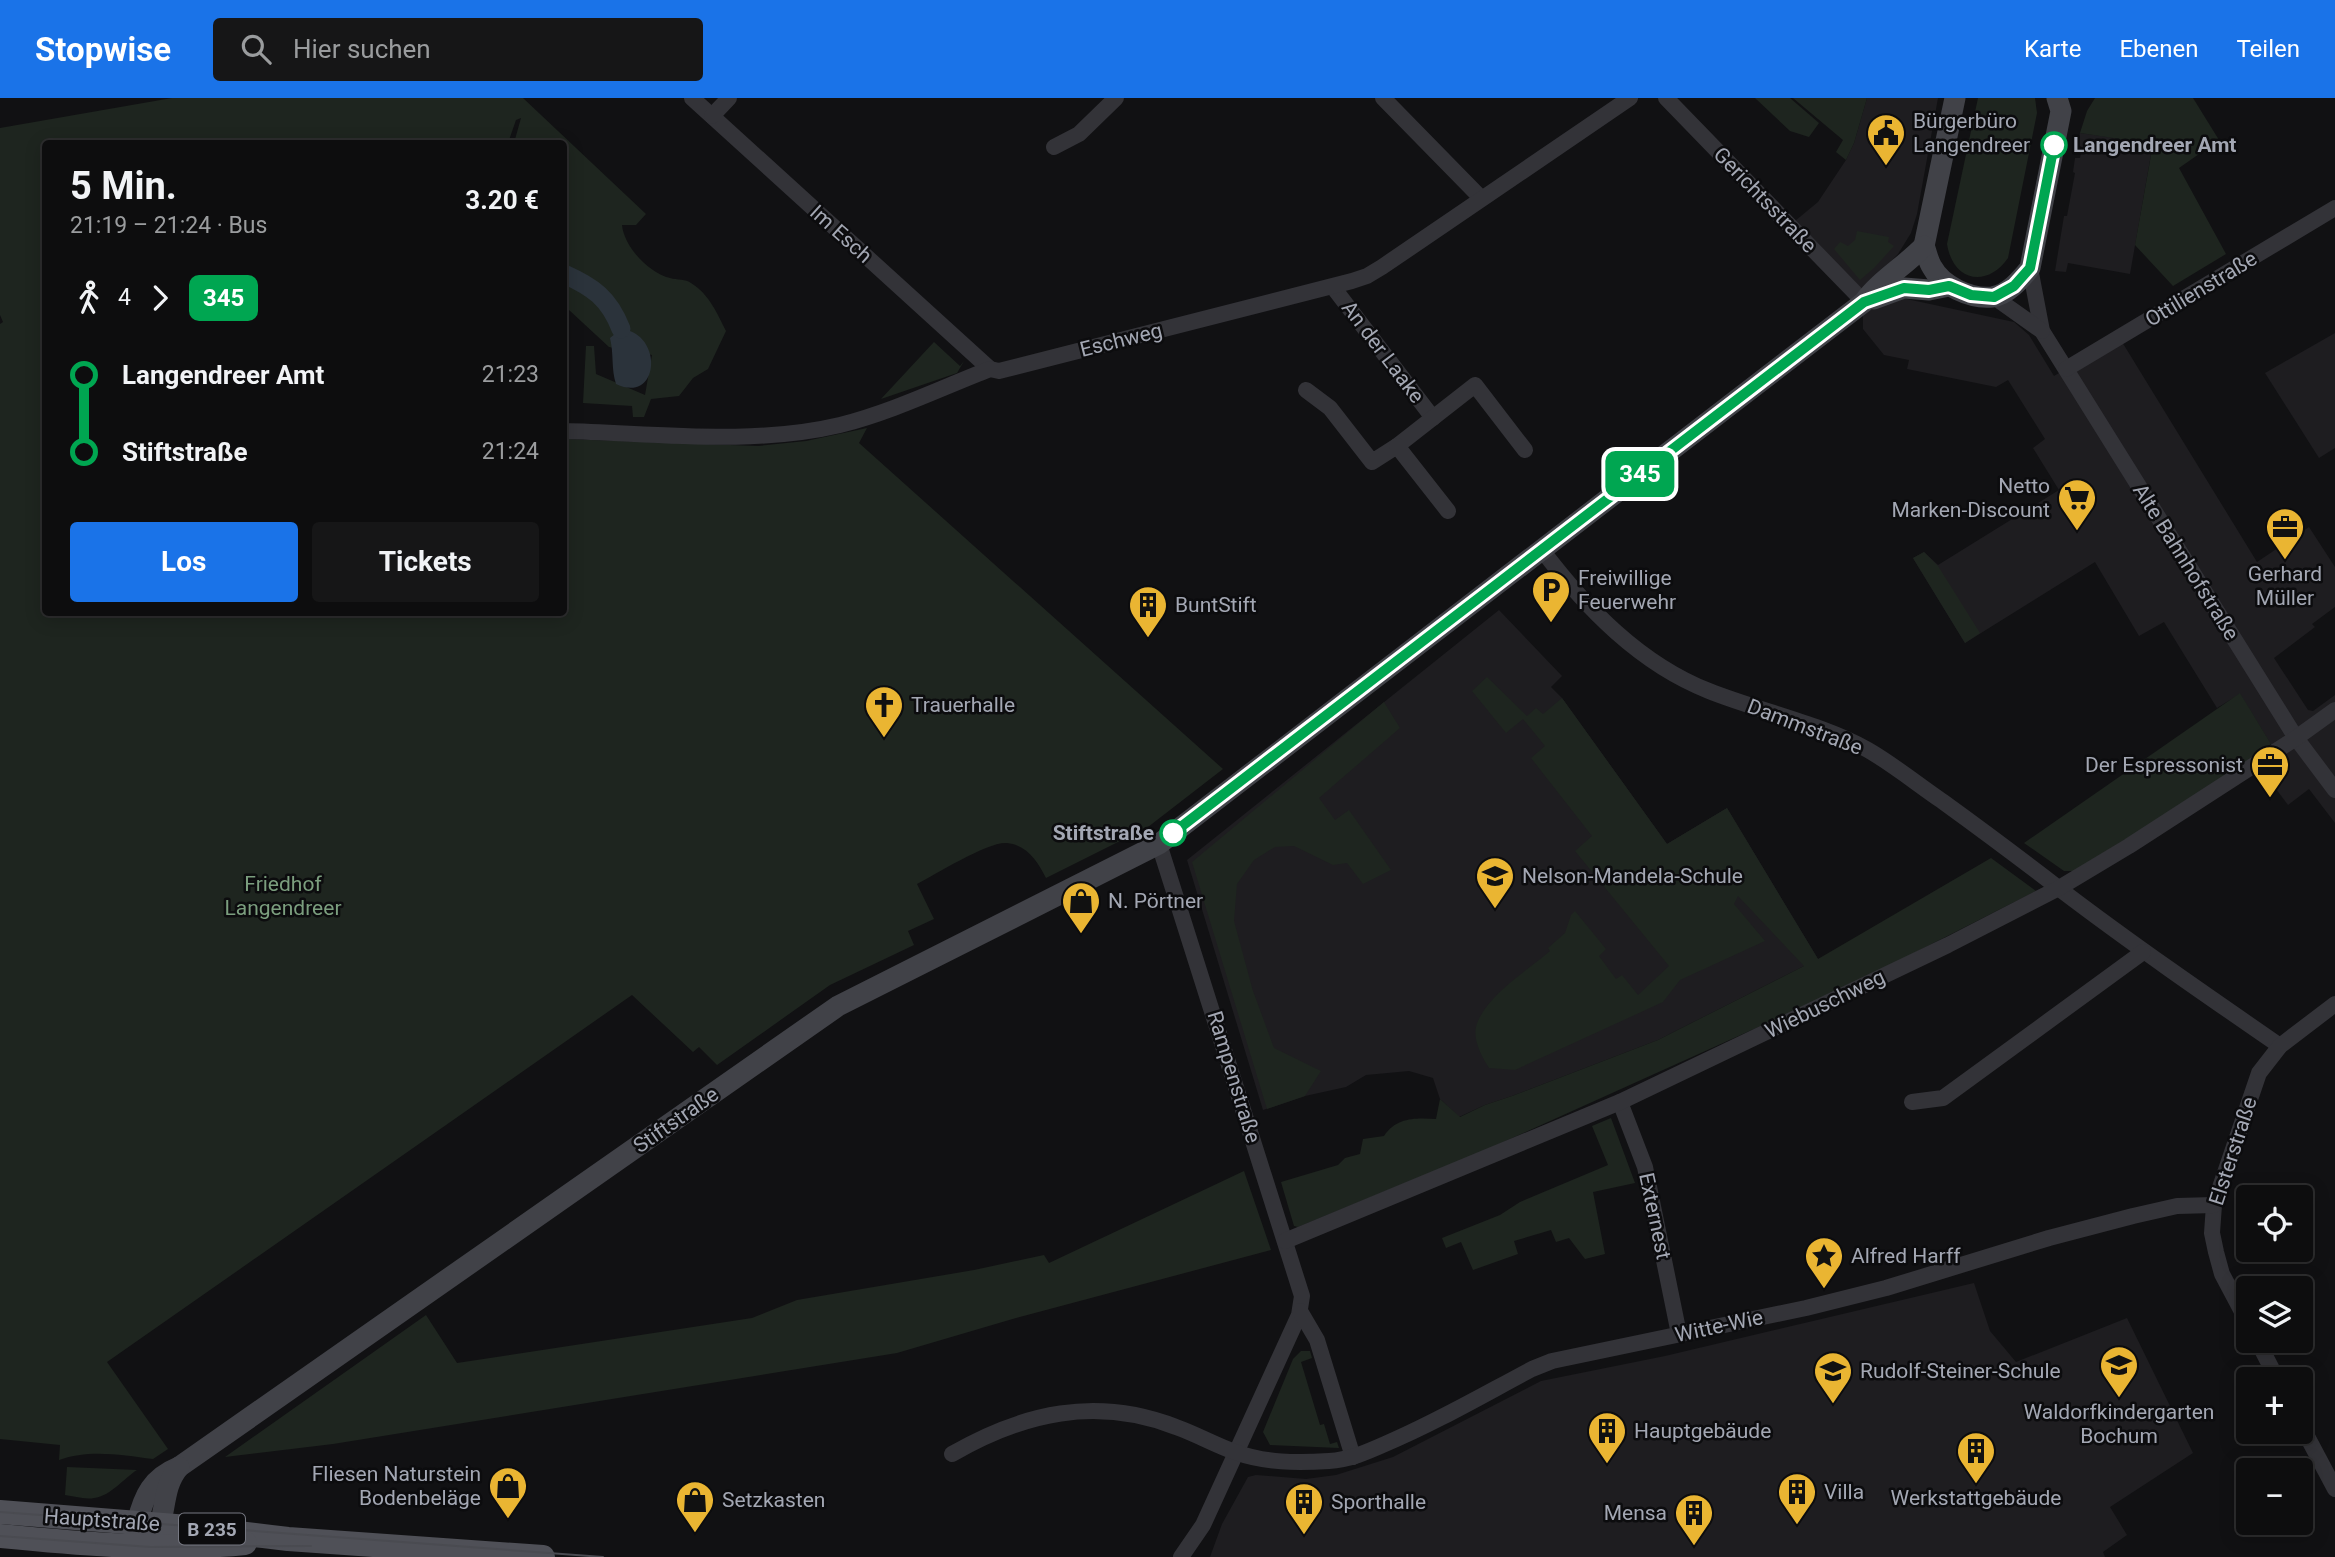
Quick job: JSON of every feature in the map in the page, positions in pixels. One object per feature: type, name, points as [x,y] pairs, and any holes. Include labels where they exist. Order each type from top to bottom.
[{"type":"main road","name":"Hauptstraße","points":[[0,1513],[162,1524],[288,1539],[543,1557]]},
{"type":"main road","name":"Hauptstraße","points":[[0,1536],[150,1547],[203,1547],[288,1539]]},
{"type":"street","name":"Im Esch","points":[[692,98],[990,369]]},
{"type":"street","points":[[712,116],[729,98]]},
{"type":"street","points":[[1054,147],[1079,134],[1116,98]]},
{"type":"street","points":[[1383,98],[1481,198]]},
{"type":"street","name":"Eschweg","points":[[567,431],[755,436],[802,432],[875,415],[990,369],[999,371],[1333,287],[1367,276],[1630,98]]},
{"type":"street","name":"Gerichtsstraße","points":[[1666,98],[1864,302]]},
{"type":"street","points":[[1955,98],[1924,246],[1932,268],[1949,286],[1971,295],[1994,297],[2014,286],[2030,268],[2062,102]]},
{"type":"street","name":"Ottilienstraße","points":[[2066,369],[2335,208]]},
{"type":"street","name":"Stiftstraße","points":[[1864,302],[1872,290],[1908,263],[1924,246]]},
{"type":"street","name":"Alte Bahnhofstraße","points":[[2030,268],[2042,331],[2296,738],[2335,790]]},
{"type":"street","name":"Stiftstraße","points":[[137,1522],[149,1488],[163,1474],[179,1466],[838,1006],[1159,844],[1864,302],[1904,288],[1929,290],[1949,286]]},
{"type":"street","name":"An der Laake","points":[[1333,287],[1433,418]]},
{"type":"street","name":"Alte Bahnhofstraße","points":[[1994,297],[2042,331]]},
{"type":"street","name":"An der Laake","points":[[1306,390],[1330,408],[1372,462],[1397,446],[1475,385],[1525,450]]},
{"type":"street","points":[[1397,446],[1448,511]]},
{"type":"street","name":"Dammstraße","points":[[1542,550],[1602,620],[1662,667],[1706,690],[1829,733],[1866,749],[1904,774],[2143,952],[2280,1046]]},
{"type":"street","name":"Wiebuschweg","points":[[1285,1241],[1620,1102],[1948,945],[2059,888],[2152,832],[2335,710]]},
{"type":"street","name":"Rampenstraße","points":[[1159,844],[1302,1296],[1300,1311],[1317,1340],[1353,1457]]},
{"type":"street","points":[[1912,1102],[1943,1098],[2143,952]]},
{"type":"street","name":"Elsterstraße","points":[[2236,1300],[2222,1274],[2212,1233],[2214,1205],[2259,1073],[2280,1046],[2335,1004]]},
{"type":"street","name":"Externest","points":[[1620,1102],[1645,1167],[1679,1334]]},
{"type":"street","name":"Witte-Wie","points":[[952,1454],[1006,1427],[1048,1415],[1089,1411],[1138,1416],[1174,1426],[1236,1453],[1276,1462],[1331,1461],[1353,1457],[1402,1437],[1552,1361],[1806,1308],[2133,1216],[2177,1206],[2214,1205]]},
{"type":"street","points":[[1181,1557],[1203,1525],[1300,1311]]},
{"type":"street","points":[[2311,1444],[2335,1489]]},
{"type":"street","points":[[150,1547],[162,1524],[168,1484],[179,1466]]},
{"type":"street","points":[[137,1522],[150,1547]]},
{"type":"shaded area","points":[[1867,98],[1938,98],[1917,214],[1911,233],[1898,254],[1865,288],[1861,288],[1795,221],[1818,202],[1846,160],[1854,143]]},
{"type":"shaded area","points":[[2080,133],[2153,143],[2130,274],[2068,263],[2066,272],[2055,271],[2064,216],[2067,216],[2075,173],[2075,158],[2080,158],[2082,147],[2078,145]]},
{"type":"shaded area","points":[[1902,298],[2014,322],[2029,335],[2054,376],[2119,337],[2257,562],[2309,527],[2335,567],[2335,607],[2312,624],[2315,627],[2274,658],[2308,710],[2313,711],[2335,695],[2335,823],[2309,789],[2288,805],[2261,769],[2278,756],[2240,694],[2217,708],[2164,622],[2139,636],[2095,562],[1965,643],[1913,558],[1924,552],[1938,565],[2059,490],[2033,448],[2045,439],[2008,380],[1996,387],[1907,369],[1909,360],[1884,355],[1863,329],[1863,313],[1879,301]]},
{"type":"shaded area","points":[[621,329],[635,333],[645,342],[650,354],[648,377],[641,385],[631,388],[616,384],[614,373],[610,338]]},
{"type":"shaded area","points":[[2335,333],[2335,448],[2319,458],[2265,373]]},
{"type":"shaded area","name":"Nelson-Mandela-Schule","points":[[1499,610],[1562,676],[1551,687],[1562,698],[1667,844],[1727,808],[1818,959],[1658,1040],[1459,1117],[1440,1099],[1433,1078],[1409,1071],[1366,1075],[1346,1087],[1305,1096],[1263,1110],[1187,860]]},
{"type":"shaded area","name":"Rudolf-Steiner-Schule","points":[[1974,1283],[1990,1331],[2016,1362],[2127,1318],[2193,1453],[2110,1507],[2127,1535],[2103,1552],[2105,1557],[1210,1557],[1222,1524],[1248,1477],[1256,1475],[1306,1479],[1336,1475],[1393,1457],[1541,1381],[1665,1356]]},
{"type":"green space","name":"Friedhof Langendreer","points":[[172,98],[523,98],[646,214],[636,225],[622,225],[627,242],[639,258],[662,275],[687,281],[697,287],[712,304],[726,331],[708,369],[693,378],[679,396],[651,399],[644,417],[633,417],[632,406],[583,403],[586,346],[594,346],[596,374],[645,395],[652,355],[609,347],[567,310],[567,140],[515,140],[521,118],[516,120],[509,140],[42,140],[42,616],[567,616],[567,439],[758,446],[806,441],[867,428],[859,443],[1223,769],[1148,827],[1046,878],[1026,851],[1007,843],[976,852],[917,884],[934,919],[908,931],[914,945],[830,985],[717,1065],[699,1047],[693,1052],[632,995],[107,1362],[168,1449],[153,1459],[94,1454],[59,1460],[60,1445],[0,1439],[0,324],[3,322],[0,315],[0,128]]},
{"type":"green space","points":[[1755,98],[1790,98],[1819,123],[1809,137],[1790,131]]},
{"type":"green space","points":[[1793,98],[1867,98],[1854,143],[1846,160],[1836,152],[1843,140]]},
{"type":"green space","points":[[1978,98],[2035,98],[2037,113],[2008,258],[2000,268],[1990,274],[1972,277],[1956,266],[1950,257],[1947,244]]},
{"type":"green space","points":[[2095,98],[2193,98],[2219,140],[2179,168],[2226,254],[2173,286],[2135,245],[2153,144],[2080,133],[2087,111]]},
{"type":"green space","points":[[1857,231],[1889,237],[1888,242],[1894,246],[1860,280],[1834,249],[1840,242],[1848,246],[1855,240]]},
{"type":"green space","points":[[934,342],[960,366],[964,361],[957,373],[881,399]]},
{"type":"green space","points":[[1924,552],[1938,566],[1980,633],[1965,643],[1913,558]]},
{"type":"green space","points":[[1487,677],[1527,716],[1536,708],[1543,714],[1562,698],[1667,844],[1727,808],[1818,959],[1991,858],[2036,891],[1849,986],[1488,1149],[1298,1227],[1294,1226],[1281,1182],[1338,1165],[1345,1158],[1360,1154],[1363,1139],[1384,1136],[1401,1122],[1436,1119],[1440,1099],[1460,1117],[1485,1105],[1658,1040],[1804,966],[1738,896],[1734,904],[1765,941],[1680,980],[1663,1002],[1515,1070],[1489,1068],[1476,1038],[1480,1016],[1497,995],[1550,951],[1548,948],[1565,933],[1575,911],[1606,949],[1599,956],[1616,979],[1622,975],[1638,995],[1669,966],[1575,851],[1592,836],[1531,758],[1545,746],[1523,719],[1506,733],[1472,691]]},
{"type":"green space","points":[[2240,693],[2271,744],[2209,788],[2074,871],[2064,871],[2024,843]]},
{"type":"green space","points":[[1384,702],[1400,728],[1319,798],[1335,820],[1349,810],[1391,870],[1363,884],[1347,863],[1333,865],[1294,846],[1275,847],[1254,860],[1237,884],[1234,921],[1253,991],[1274,1048],[1321,1071],[1305,1096],[1267,1109],[1192,862]]},
{"type":"green space","points":[[1611,1118],[1635,1183],[1593,1192],[1605,1254],[1585,1259],[1569,1238],[1556,1242],[1551,1230],[1514,1241],[1518,1254],[1473,1270],[1461,1242],[1446,1248],[1442,1238],[1500,1215],[1520,1202],[1608,1165],[1592,1126]]},
{"type":"green space","points":[[1244,1171],[1271,1250],[1016,1318],[897,1353],[333,1444],[225,1457],[426,1315],[457,1363],[752,1318],[797,1300],[974,1270],[1044,1255],[1049,1263]]},
{"type":"green space","points":[[1301,1351],[1310,1351],[1312,1358],[1301,1362],[1320,1425],[1324,1424],[1330,1444],[1337,1442],[1339,1448],[1270,1445],[1263,1432],[1293,1359]]},
{"type":"green space","points":[[67,1467],[137,1470],[106,1494],[87,1499],[65,1495]]},
{"type":"waterway","points":[[567,276],[599,295],[611,309],[621,329]]},
{"type":"tram line","points":[[0,1512],[603,1557]]},
{"type":"tram line","points":[[0,1536],[150,1547],[311,1546]]},
{"type":"bus line","name":"345","points":[[1173,833],[1864,302],[1904,288],[1936,290],[1949,286],[1971,295],[1994,297],[2014,286],[2030,268],[2054,145]]},
{"type":"place","name":"Langendreer Amt","points":[[2054,145]]},
{"type":"place","name":"Bürgerbüro Langendreer","points":[[1886,167]]},
{"type":"place","name":"Netto Marken-Discount","points":[[2077,532]]},
{"type":"place","name":"Gerhard Müller","points":[[2285,561]]},
{"type":"place","name":"Freiwillige Feuerwehr","points":[[1551,624]]},
{"type":"place","name":"BuntStift","points":[[1148,639]]},
{"type":"place","name":"Trauerhalle","points":[[884,739]]},
{"type":"place","name":"Der Espressonist","points":[[2270,799]]},
{"type":"place","name":"Stiftstraße","points":[[1173,833]]},
{"type":"place","name":"Nelson-Mandela-Schule","points":[[1495,910]]},
{"type":"place","name":"N. Pörtner","points":[[1081,935]]},
{"type":"place","name":"Alfred Harff","points":[[1824,1290]]},
{"type":"place","name":"Waldorfkindergarten Bochum","points":[[2119,1399]]},
{"type":"place","name":"Rudolf-Steiner-Schule","points":[[1833,1405]]},
{"type":"place","name":"Hauptgebäude","points":[[1607,1465]]},
{"type":"place","name":"Werkstattgebäude","points":[[1976,1485]]},
{"type":"place","name":"Fliesen Naturstein Bodenbeläge","points":[[508,1520]]},
{"type":"place","name":"Villa","points":[[1797,1526]]},
{"type":"place","name":"Setzkasten","points":[[695,1534]]},
{"type":"place","name":"Sporthalle","points":[[1304,1536]]},
{"type":"place","name":"Mensa","points":[[1694,1547]]}]
